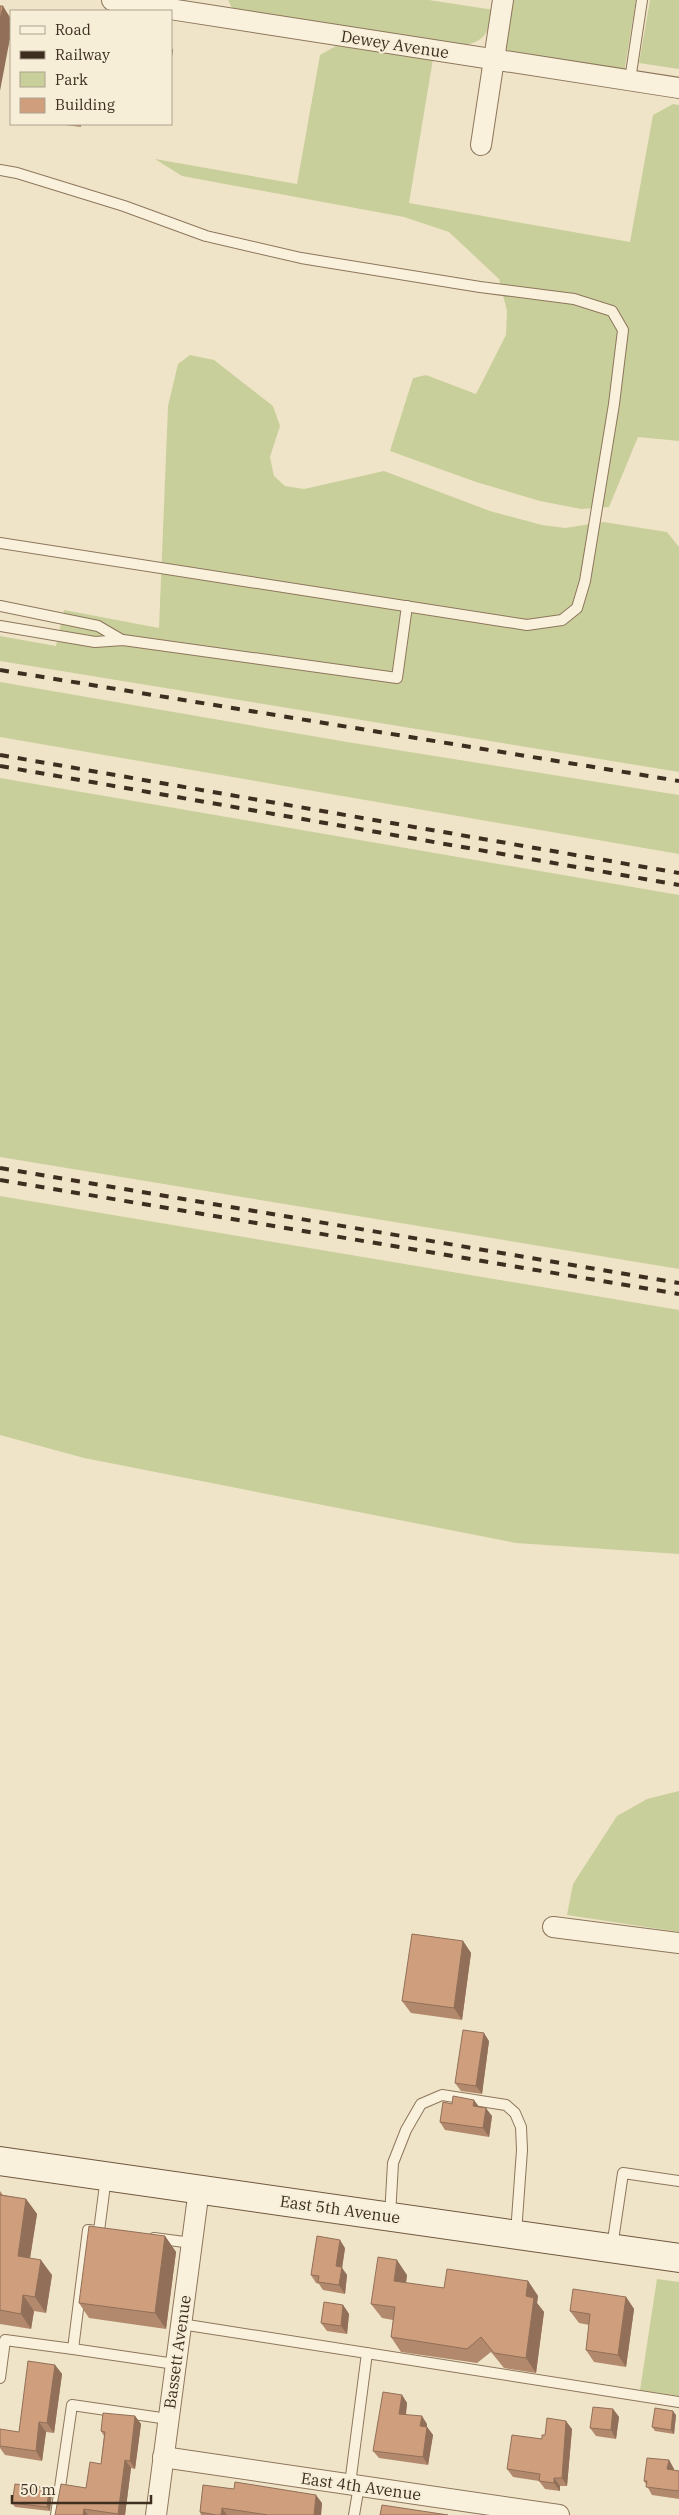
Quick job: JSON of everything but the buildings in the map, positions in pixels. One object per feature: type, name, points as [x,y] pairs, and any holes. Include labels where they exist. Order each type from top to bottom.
[{"type":"main road","name":"East 5th Avenue","points":[[0,2161],[679,2258]]},
{"type":"street","name":"Dewey Avenue","points":[[112,0],[218,8],[494,60],[679,88]]},
{"type":"street","points":[[481,146],[503,0]]},
{"type":"street","points":[[553,1928],[679,1943]]},
{"type":"street","name":"Bassett Avenue","points":[[156,2515],[199,2189]]},
{"type":"street","name":"East 4th Avenue","points":[[163,2457],[559,2515]]},
{"type":"lane","points":[[630,80],[642,0]]},
{"type":"lane","points":[[0,170],[17,173],[124,206],[206,236],[291,256],[480,287],[574,299],[612,311],[623,330],[587,571],[577,608],[562,620],[528,625],[0,543]]},
{"type":"lane","points":[[0,606],[98,626],[123,640]]},
{"type":"lane","points":[[0,626],[95,642],[123,640],[397,678],[408,606]]},
{"type":"lane","points":[[390,2216],[393,2163],[406,2130],[421,2104],[442,2095],[506,2105],[515,2113],[520,2127],[522,2150],[516,2234]]},
{"type":"lane","points":[[612,2248],[623,2173],[679,2181]]},
{"type":"lane","points":[[72,2349],[88,2230],[104,2231],[106,2176]]},
{"type":"lane","points":[[146,2237],[192,2243]]},
{"type":"lane","points":[[181,2324],[679,2402]]},
{"type":"lane","points":[[0,2378],[5,2340],[175,2364]]},
{"type":"lane","points":[[354,2515],[354,2485],[367,2354]]},
{"type":"lane","points":[[56,2515],[72,2405],[168,2419]]},
{"type":"green space","points":[[228,0],[429,0],[494,10],[485,35],[471,44],[462,46],[233,10]]},
{"type":"green space","points":[[511,0],[636,0],[624,73],[511,55],[505,47]]},
{"type":"green space","points":[[650,0],[679,0],[679,69],[639,63]]},
{"type":"green space","points":[[336,46],[368,48],[433,59],[409,203],[630,242],[653,115],[673,104],[679,105],[679,441],[638,437],[609,507],[581,509],[540,501],[476,482],[390,451],[413,378],[426,375],[476,394],[506,335],[507,311],[499,279],[449,232],[404,217],[182,176],[155,159],[297,184],[320,55]]},
{"type":"green space","points":[[190,355],[214,360],[273,406],[280,426],[270,457],[274,476],[285,486],[304,489],[384,471],[490,511],[542,525],[565,528],[603,522],[667,532],[679,547],[679,772],[0,661],[0,636],[56,646],[64,610],[159,628],[168,406],[178,364]]},
{"type":"green space","points":[[0,682],[347,742],[679,795],[679,854],[0,737]]},
{"type":"green space","points":[[0,778],[679,895],[679,1269],[0,1157]]},
{"type":"green space","points":[[0,1196],[679,1310],[679,1554],[516,1543],[84,1458],[0,1435]]},
{"type":"green space","points":[[679,1791],[679,1932],[567,1915],[573,1884],[617,1816],[647,1799]]},
{"type":"green space","points":[[657,2279],[679,2282],[679,2396],[640,2390]]},
{"type":"railway","points":[[0,670],[679,781]]},
{"type":"railway","points":[[0,755],[679,873]]},
{"type":"railway","points":[[0,766],[679,885]]},
{"type":"railway","points":[[0,1168],[679,1283]]},
{"type":"railway","points":[[0,1180],[679,1294]]}]
